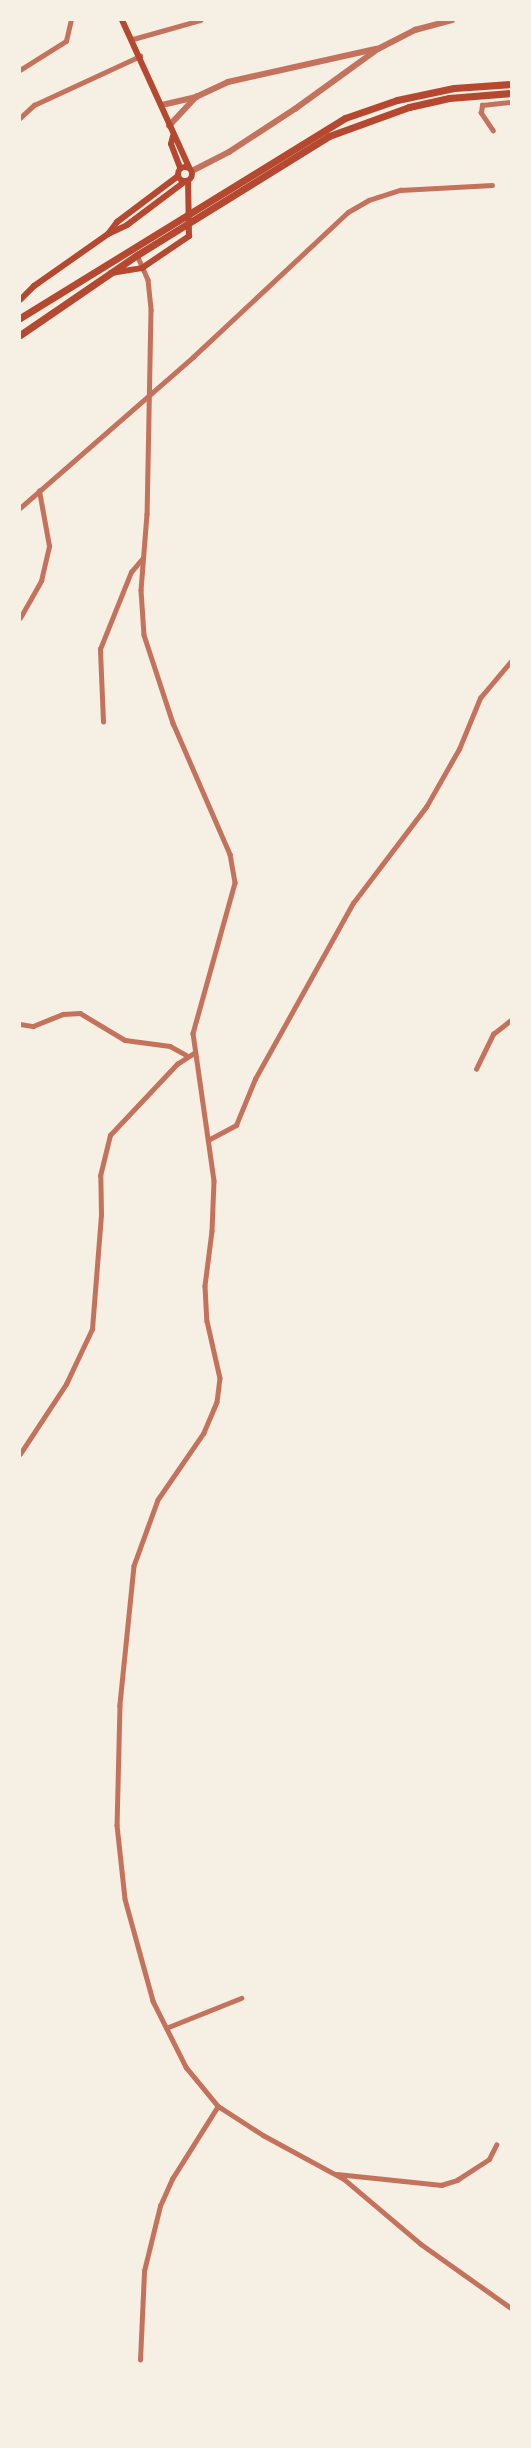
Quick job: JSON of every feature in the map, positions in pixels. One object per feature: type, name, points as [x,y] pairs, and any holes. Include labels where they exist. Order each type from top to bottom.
[{"type":"highway","points":[[20,318],[345,118],[397,100],[454,88],[511,84]]},
{"type":"highway","points":[[20,335],[137,255],[329,136],[409,107],[449,98],[511,93]]},
{"type":"main road","points":[[20,300],[34,286],[108,234],[127,225],[186,181],[190,169],[173,136],[162,105],[133,39],[122,20]]},
{"type":"main road","points":[[108,234],[117,222],[178,176],[180,168],[172,144],[173,136]]},
{"type":"main road","points":[[180,168],[190,169]]},
{"type":"main road","points":[[110,273],[142,268],[186,240],[191,226],[190,193],[186,181],[178,176]]},
{"type":"street","points":[[20,70],[66,41],[71,20]]},
{"type":"street","points":[[133,39],[200,20]]},
{"type":"street","points":[[190,169],[229,152],[295,109],[378,49],[430,24],[452,20]]},
{"type":"street","points":[[162,105],[196,97],[228,82],[378,49]]},
{"type":"street","points":[[20,118],[34,105],[140,56]]},
{"type":"street","points":[[169,126],[196,97]]},
{"type":"street","points":[[493,130],[481,113],[482,105],[511,102]]},
{"type":"street","points":[[20,508],[299,261],[348,212],[369,200],[400,190],[492,185]]},
{"type":"street","points":[[137,255],[148,280],[151,310],[150,394],[141,610],[147,652],[173,723],[230,854],[235,877],[232,902],[194,1019],[194,1053],[215,1198],[205,1304],[219,1368],[219,1390],[204,1433],[158,1500],[138,1549],[134,1566],[120,1705],[118,1825],[122,1878],[145,1978],[166,2028],[194,2079],[218,2106],[262,2135],[336,2174],[421,2244],[511,2308]]},
{"type":"street","points":[[20,618],[41,581],[50,546],[39,491]]},
{"type":"street","points":[[103,722],[100,649],[131,572],[142,559]]},
{"type":"street","points":[[208,1140],[236,1125],[255,1079],[352,903],[426,807],[459,749],[480,698],[511,661]]},
{"type":"street","points":[[20,1024],[33,1026],[63,1014],[80,1013],[126,1040],[170,1046],[186,1055]]},
{"type":"street","points":[[476,1068],[489,1038],[511,1020]]},
{"type":"street","points":[[20,1454],[46,1417],[92,1329],[101,1215],[100,1176],[110,1135],[186,1055],[194,1053]]},
{"type":"street","points":[[166,2028],[241,1998]]},
{"type":"street","points":[[140,2360],[144,2271],[160,2206],[172,2179],[218,2106]]},
{"type":"street","points":[[336,2174],[441,2185],[457,2180],[489,2158],[496,2145]]}]
